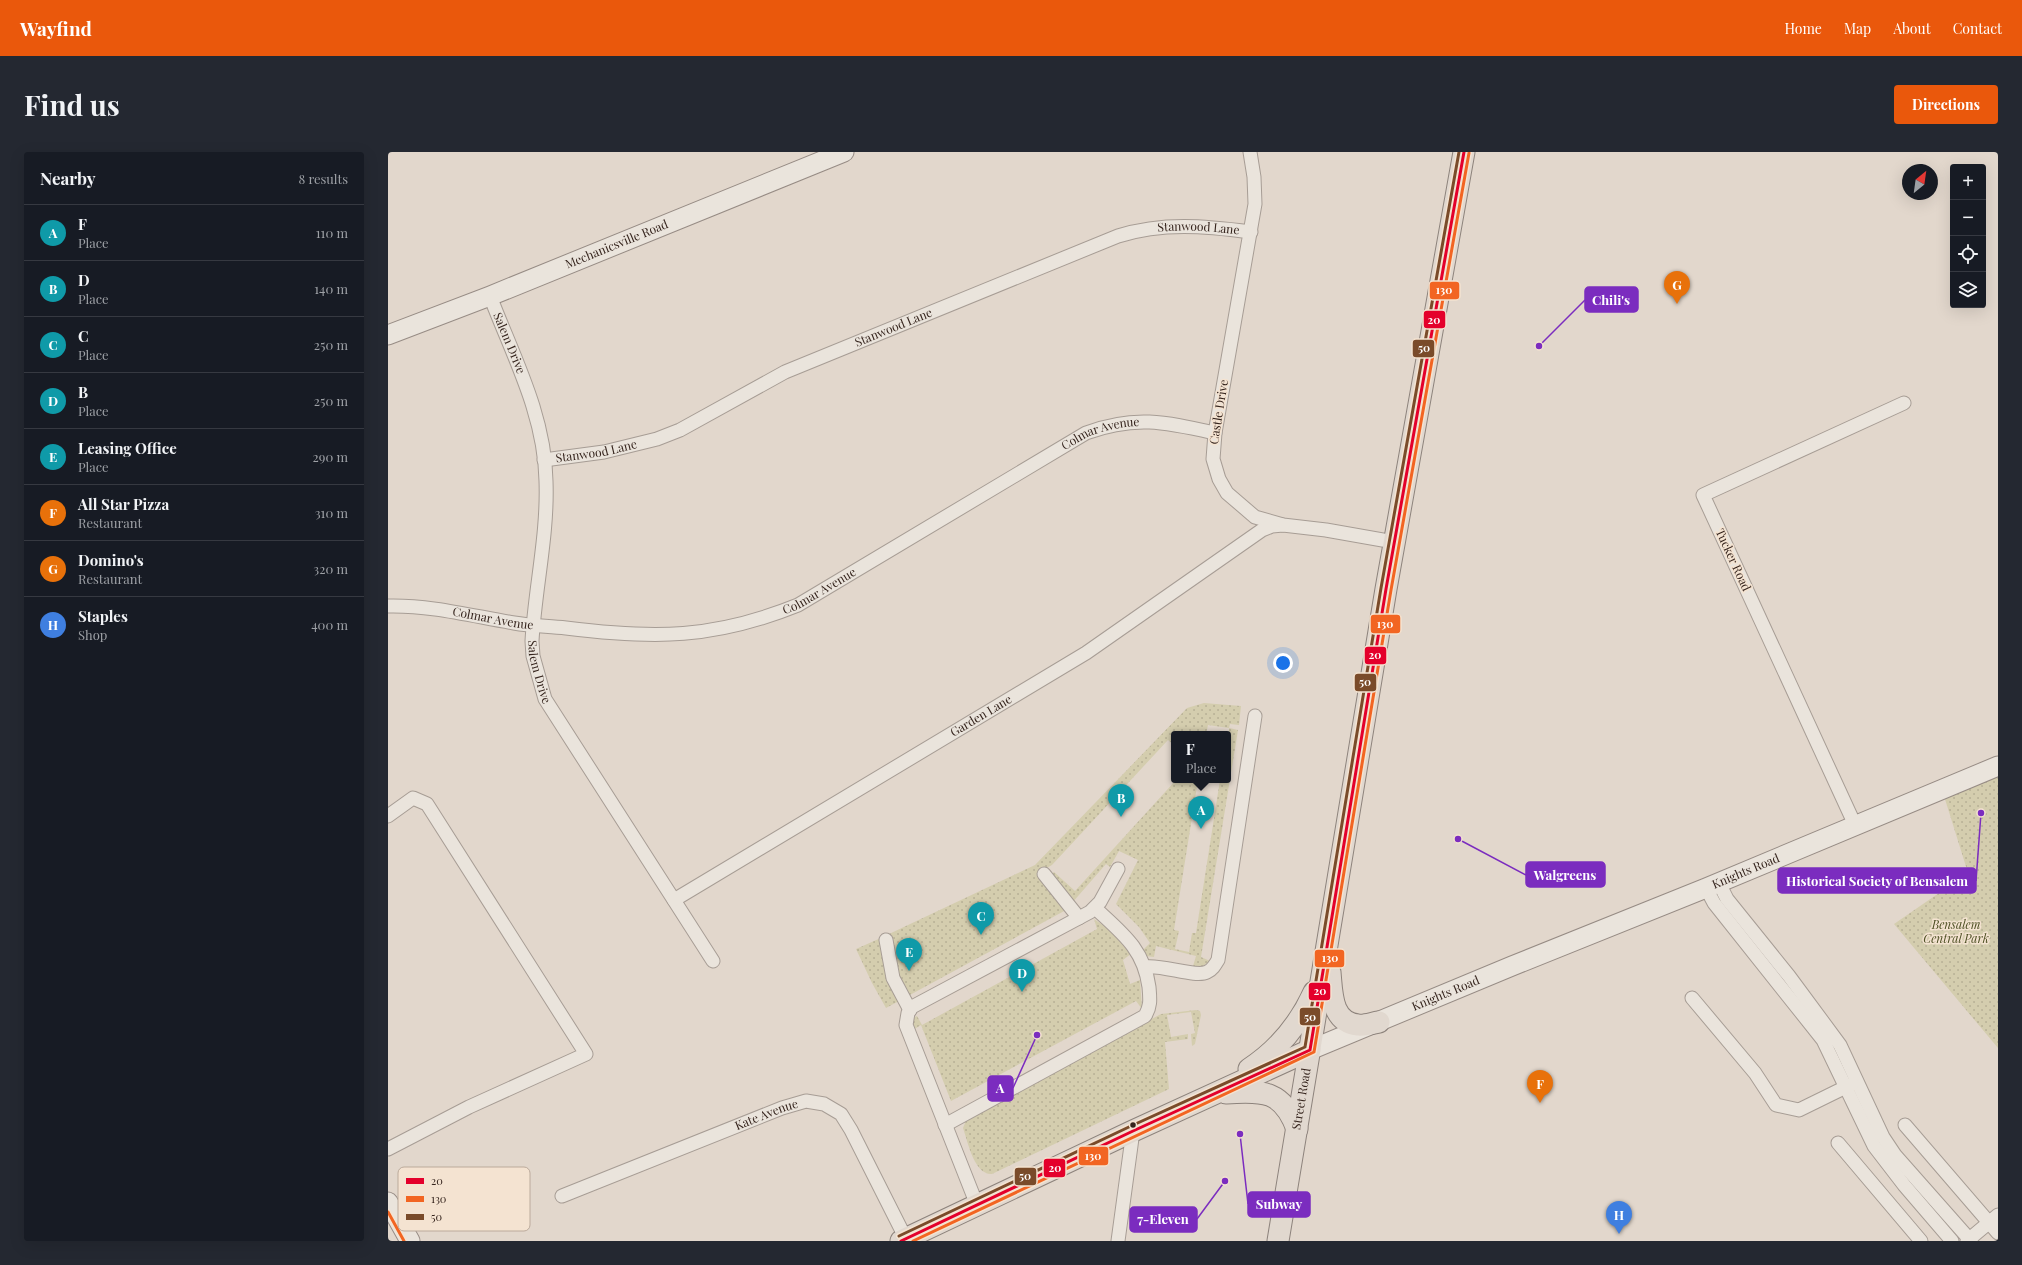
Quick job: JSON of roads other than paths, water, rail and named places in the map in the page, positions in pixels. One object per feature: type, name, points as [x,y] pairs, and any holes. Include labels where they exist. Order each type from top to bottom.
[{"type":"main road","name":"Mechanicsville Road","points":[[388,335],[490,296],[844,152]]},
{"type":"main road","name":"Street Road","points":[[1278,1241],[1394,542],[1464,152]]},
{"type":"main road","name":"Knights Road","points":[[905,1240],[1133,1131],[1310,1050],[1512,966],[1713,886],[1998,766]]},
{"type":"main road","points":[[1326,956],[1333,1002],[1336,1011],[1349,1023],[1359,1025],[1379,1022]]},
{"type":"main road","points":[[1212,1094],[1262,1061],[1288,1034],[1307,1008],[1326,956]]},
{"type":"main road","points":[[1212,1094],[1246,1091],[1268,1093],[1277,1098],[1284,1105],[1297,1129]]},
{"type":"main road","points":[[388,1202],[398,1220]]},
{"type":"main road","points":[[404,1231],[410,1241]]},
{"type":"street","name":"Castle Drive","points":[[1250,152],[1254,177],[1255,204],[1215,433],[1213,449],[1214,466],[1227,493],[1255,517],[1283,525],[1326,530],[1394,542]]},
{"type":"street","name":"Stanwood Lane","points":[[544,460],[637,446],[663,437],[680,430],[785,372],[1118,236],[1156,227],[1182,225],[1251,232]]},
{"type":"street","name":"Salem Drive","points":[[490,296],[531,397],[538,421],[544,460],[546,509],[533,626],[533,656],[545,699],[714,961]]},
{"type":"street","name":"Tucker Road","points":[[1855,825],[1703,495],[1904,403]]},
{"type":"street","name":"Colmar Avenue","points":[[388,606],[444,609],[533,626],[614,634],[652,636],[680,634],[736,626],[774,615],[798,604],[1086,433],[1119,423],[1152,421],[1215,433]]},
{"type":"street","name":"Garden Lane","points":[[674,900],[1086,653],[1262,530],[1272,526],[1283,525]]},
{"type":"street","points":[[1145,967],[1157,966],[1199,974],[1207,972],[1218,960],[1255,716]]},
{"type":"street","points":[[388,816],[413,798],[427,804],[586,1054],[468,1107],[388,1148]]},
{"type":"street","points":[[977,1205],[906,1025],[906,1019],[912,1007],[1095,908],[1118,869]]},
{"type":"street","points":[[1044,874],[1079,918]]},
{"type":"street","points":[[1713,886],[1714,903],[1823,1040],[1883,1138],[1896,1155],[1969,1240],[1994,1219]]},
{"type":"street","points":[[945,1125],[1145,1016],[1151,1004],[1145,967],[1135,947],[1125,935],[1095,908]]},
{"type":"street","points":[[886,940],[893,978],[910,1010]]},
{"type":"street","points":[[1692,998],[1755,1073],[1776,1105],[1799,1110],[1851,1085]]},
{"type":"street","points":[[1851,1085],[1874,1146],[1900,1180],[1952,1241]]},
{"type":"street","name":"Kate Avenue","points":[[562,1196],[782,1108],[806,1101],[824,1104],[841,1114],[851,1130],[905,1240]]},
{"type":"street","points":[[1905,1125],[1994,1219],[1998,1233]]},
{"type":"street","points":[[1118,1241],[1133,1131]]},
{"type":"street","points":[[1838,1143],[1921,1241]]},
{"type":"place","name":"Domino's","points":[[1677,304]]},
{"type":"place","name":"Chili's","points":[[1539,346]]},
{"type":"place","name":"Historical Society of Bensalem","points":[[1981,813]]},
{"type":"place","name":"D","points":[[1121,817]]},
{"type":"place","name":"F","points":[[1201,829]]},
{"type":"place","name":"Walgreens","points":[[1458,839]]},
{"type":"place","name":"C","points":[[981,935]]},
{"type":"place","name":"Leasing Office","points":[[909,971]]},
{"type":"place","name":"B","points":[[1022,992]]},
{"type":"place","name":"A","points":[[1037,1035]]},
{"type":"place","name":"All Star Pizza","points":[[1540,1103]]},
{"type":"place","name":"Subway","points":[[1240,1134]]},
{"type":"place","name":"7-Eleven","points":[[1225,1181]]},
{"type":"place","name":"Staples","points":[[1619,1234]]},
{"type":"park label","name":"Bensalem Central Park","points":[[1956,932]]}]
